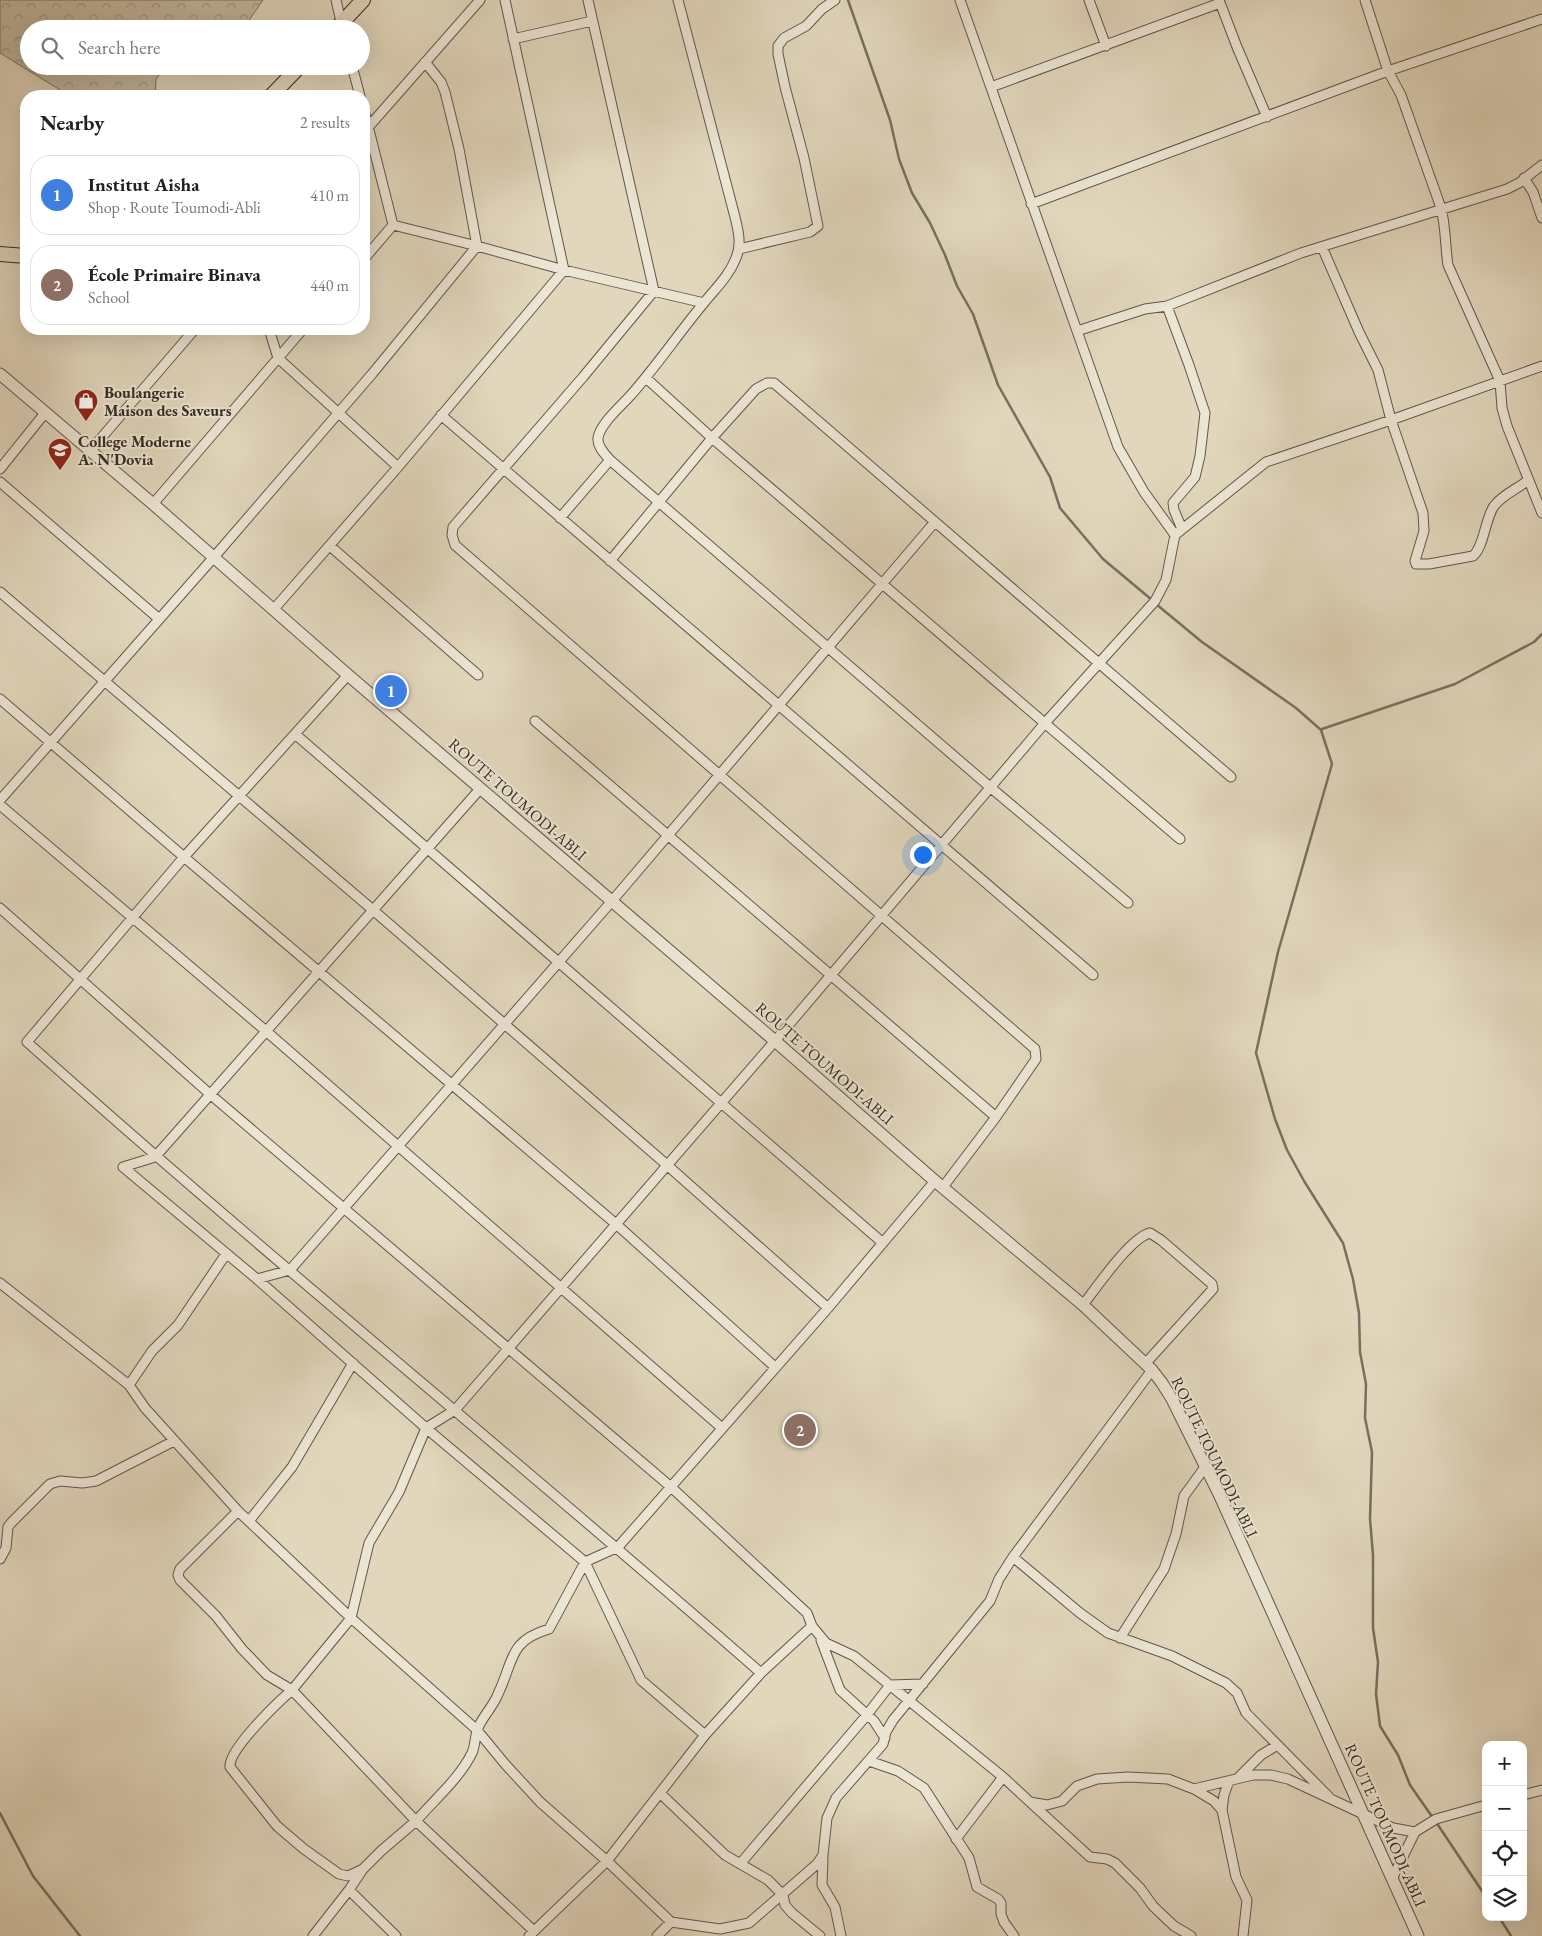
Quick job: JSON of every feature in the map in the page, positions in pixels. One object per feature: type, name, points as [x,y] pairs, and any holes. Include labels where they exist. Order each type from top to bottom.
[{"type":"main road","points":[[346,20],[363,0]]},
{"type":"main road","points":[[277,90],[291,75]]},
{"type":"main road","points":[[0,254],[20,256]]},
{"type":"street","points":[[336,0],[339,20]]},
{"type":"street","points":[[370,124],[480,0]]},
{"type":"street","points":[[505,0],[564,270]]},
{"type":"street","points":[[588,0],[654,291]]},
{"type":"street","points":[[678,0],[735,217],[739,235],[739,249],[728,274],[646,378],[602,427],[597,440],[599,446],[610,460],[990,787],[1128,903]]},
{"type":"street","points":[[739,249],[814,231],[818,226],[804,158],[785,87],[778,46],[784,38],[806,26],[822,9],[835,0]]},
{"type":"street","points":[[960,0],[1118,447],[1144,492],[1179,532]]},
{"type":"street","points":[[1089,0],[1106,46]]},
{"type":"street","points":[[1365,0],[1388,71],[1401,95],[1441,208],[1445,225],[1448,265],[1500,381],[1504,418],[1542,513]]},
{"type":"street","points":[[991,87],[1106,46],[1220,2],[1267,117]]},
{"type":"street","points":[[1031,204],[1388,71],[1542,19]]},
{"type":"street","points":[[513,39],[592,21]]},
{"type":"street","points":[[0,800],[158,618],[214,557],[336,412],[372,374],[477,246],[460,149],[445,92],[441,82],[425,62]]},
{"type":"street","points":[[354,75],[358,90]]},
{"type":"street","points":[[370,143],[393,225]]},
{"type":"street","points":[[1077,331],[1145,310],[1167,306],[1322,247],[1507,188],[1542,165]]},
{"type":"street","points":[[1524,178],[1533,192],[1542,218]]},
{"type":"street","points":[[393,225],[564,270],[704,303]]},
{"type":"street","points":[[370,252],[393,225]]},
{"type":"street","points":[[1322,247],[1358,332],[1378,370],[1391,420],[1425,521],[1422,542],[1415,561],[1416,564],[1429,564],[1473,556],[1478,549],[1488,519],[1495,506],[1528,480]]},
{"type":"street","points":[[274,609],[398,467],[564,270]]},
{"type":"street","points":[[313,1936],[363,1869],[380,1851],[416,1821],[461,1771],[473,1751],[477,1730],[498,1694],[515,1650],[526,1639],[536,1633],[549,1629],[585,1562],[618,1547],[883,1243],[939,1184],[996,1117],[1036,1059],[1035,1049],[455,545],[452,540],[452,527],[583,377],[654,291]]},
{"type":"street","points":[[363,1869],[348,1876],[339,1874],[304,1849],[277,1826],[230,1767],[229,1763],[259,1721],[292,1690],[351,1618],[369,1543],[399,1492],[426,1428],[455,1410],[775,1041],[1045,723],[1161,591],[1179,532],[1173,503],[1195,477],[1200,456],[1205,413],[1167,306]]},
{"type":"street","points":[[90,451],[190,335]]},
{"type":"street","points":[[271,335],[278,358],[398,467]]},
{"type":"street","points":[[153,504],[299,335]]},
{"type":"street","points":[[1179,532],[1266,462],[1542,366]]},
{"type":"street","name":"ROUTE TOUMODI-ABLI","points":[[0,374],[939,1184],[1083,1304],[1148,1367],[1162,1383],[1172,1399],[1205,1467],[1418,1936]]},
{"type":"street","points":[[646,378],[712,438],[1180,839]]},
{"type":"street","points":[[610,561],[712,438],[760,386],[774,383],[1097,664],[1231,777]]},
{"type":"street","points":[[0,469],[44,413]]},
{"type":"street","points":[[441,415],[1093,975]]},
{"type":"street","points":[[560,518],[610,460]]},
{"type":"street","points":[[0,482],[158,618]]},
{"type":"street","points":[[257,1279],[290,1270],[612,901],[934,523]]},
{"type":"street","points":[[330,546],[478,675]]},
{"type":"street","points":[[0,592],[106,680],[373,910],[667,1165],[828,1308]]},
{"type":"street","points":[[348,675],[131,918],[26,1042],[155,1157],[618,1547],[761,1673]]},
{"type":"street","points":[[0,699],[184,858],[616,1224],[775,1367]]},
{"type":"street","points":[[535,721],[996,1117]]},
{"type":"street","points":[[295,734],[426,850],[883,1243]]},
{"type":"street","points":[[480,789],[155,1157],[123,1167],[257,1279],[426,1428],[585,1562],[641,1680],[705,1735]]},
{"type":"street","points":[[0,805],[266,1031],[722,1428]]},
{"type":"street","points":[[0,908],[211,1095],[671,1487],[807,1613],[812,1626],[821,1638],[833,1648],[854,1656],[909,1700],[1003,1777],[1090,1857],[1115,1862],[1140,1888],[1153,1906],[1174,1926],[1191,1936]]},
{"type":"street","points":[[841,1936],[834,1907],[822,1885],[823,1855],[829,1810],[844,1787],[883,1744],[893,1720],[990,1601],[999,1579],[1013,1557],[1148,1367],[1213,1289],[1212,1284],[1161,1240],[1150,1233],[1145,1234],[1123,1254],[1083,1304]]},
{"type":"street","points":[[129,1385],[152,1351],[178,1325],[226,1254]]},
{"type":"street","points":[[0,1284],[129,1385],[145,1408],[238,1511],[351,1618],[477,1730],[504,1764],[540,1802],[608,1861],[671,1922],[720,1929],[749,1922],[783,1895],[817,1864],[823,1855]]},
{"type":"street","points":[[249,1521],[292,1467],[353,1363]]},
{"type":"street","points":[[0,1559],[6,1548],[8,1527],[50,1484],[60,1481],[82,1483],[96,1481],[174,1441]]},
{"type":"street","points":[[1120,1638],[1164,1569],[1176,1534],[1184,1496],[1205,1467]]},
{"type":"street","points":[[238,1511],[180,1569],[178,1575],[180,1580],[216,1616],[242,1649],[267,1675],[292,1690],[416,1821],[531,1934],[608,1861],[705,1735],[761,1673],[812,1626]]},
{"type":"street","points":[[1013,1557],[1096,1625],[1120,1638],[1172,1656],[1226,1682],[1237,1693],[1246,1713],[1276,1746],[1332,1800]]},
{"type":"street","points":[[821,1638],[840,1690],[866,1716],[878,1725],[885,1738]]},
{"type":"street","points":[[890,1685],[923,1684]]},
{"type":"street","points":[[740,1864],[866,1716],[890,1685]]},
{"type":"street","points":[[1243,1936],[1247,1900],[1236,1877],[1222,1810],[1224,1795],[1233,1780],[1261,1755],[1276,1746]]},
{"type":"street","points":[[869,1761],[898,1772],[924,1788],[970,1858],[977,1887],[998,1899],[1001,1904],[1001,1914],[1004,1922],[1014,1936]]},
{"type":"street","points":[[1194,1789],[1253,1775],[1270,1775],[1288,1779],[1312,1792],[1393,1828],[1414,1832]]},
{"type":"street","points":[[1030,1802],[1047,1805],[1062,1801],[1077,1786],[1097,1779],[1128,1776],[1168,1779],[1194,1789],[1214,1801],[1222,1810]]},
{"type":"street","points":[[956,1839],[1003,1777]]},
{"type":"street","points":[[1527,1794],[1542,1790]]},
{"type":"street","points":[[661,1794],[725,1855],[763,1877],[783,1895],[785,1905],[792,1914],[820,1936]]},
{"type":"street","points":[[1392,1879],[1414,1832],[1436,1819],[1482,1806]]},
{"type":"street","points":[[349,1890],[396,1936]]},
{"type":"street","points":[[657,1936],[671,1922]]},
{"type":"green space","points":[[0,0],[263,0],[249,20],[20,20],[20,65],[0,53]]},
{"type":"green space","points":[[36,75],[159,75],[156,79],[155,90],[60,90]]},
{"type":"waterway","points":[[848,0],[890,120],[899,159],[912,193],[930,223],[957,286],[973,314],[998,385],[1050,477],[1060,508],[1103,559],[1152,600]]},
{"type":"waterway","points":[[1156,604],[1202,642],[1296,708],[1321,730],[1332,764],[1278,952],[1256,1053],[1275,1119],[1287,1150],[1343,1243],[1353,1279],[1359,1313],[1360,1352],[1366,1384],[1365,1418],[1372,1452],[1370,1519],[1373,1555],[1373,1628],[1378,1662],[1376,1694],[1380,1726],[1398,1755],[1410,1785],[1433,1818]]},
{"type":"waterway","points":[[1322,729],[1455,684],[1534,642],[1542,634]]},
{"type":"waterway","points":[[0,1813],[33,1876],[80,1936]]},
{"type":"waterway","points":[[1436,1822],[1482,1891]]},
{"type":"waterway","points":[[1502,1921],[1511,1936]]},
{"type":"place","name":"Boulangerie Maison des Saveurs","points":[[86,422]]},
{"type":"place","name":"College Moderne A. N'Dovia","points":[[60,471]]},
{"type":"place","name":"Institut Aisha","points":[[391,691]]},
{"type":"place","name":"École Primaire Binava","points":[[800,1430]]}]
